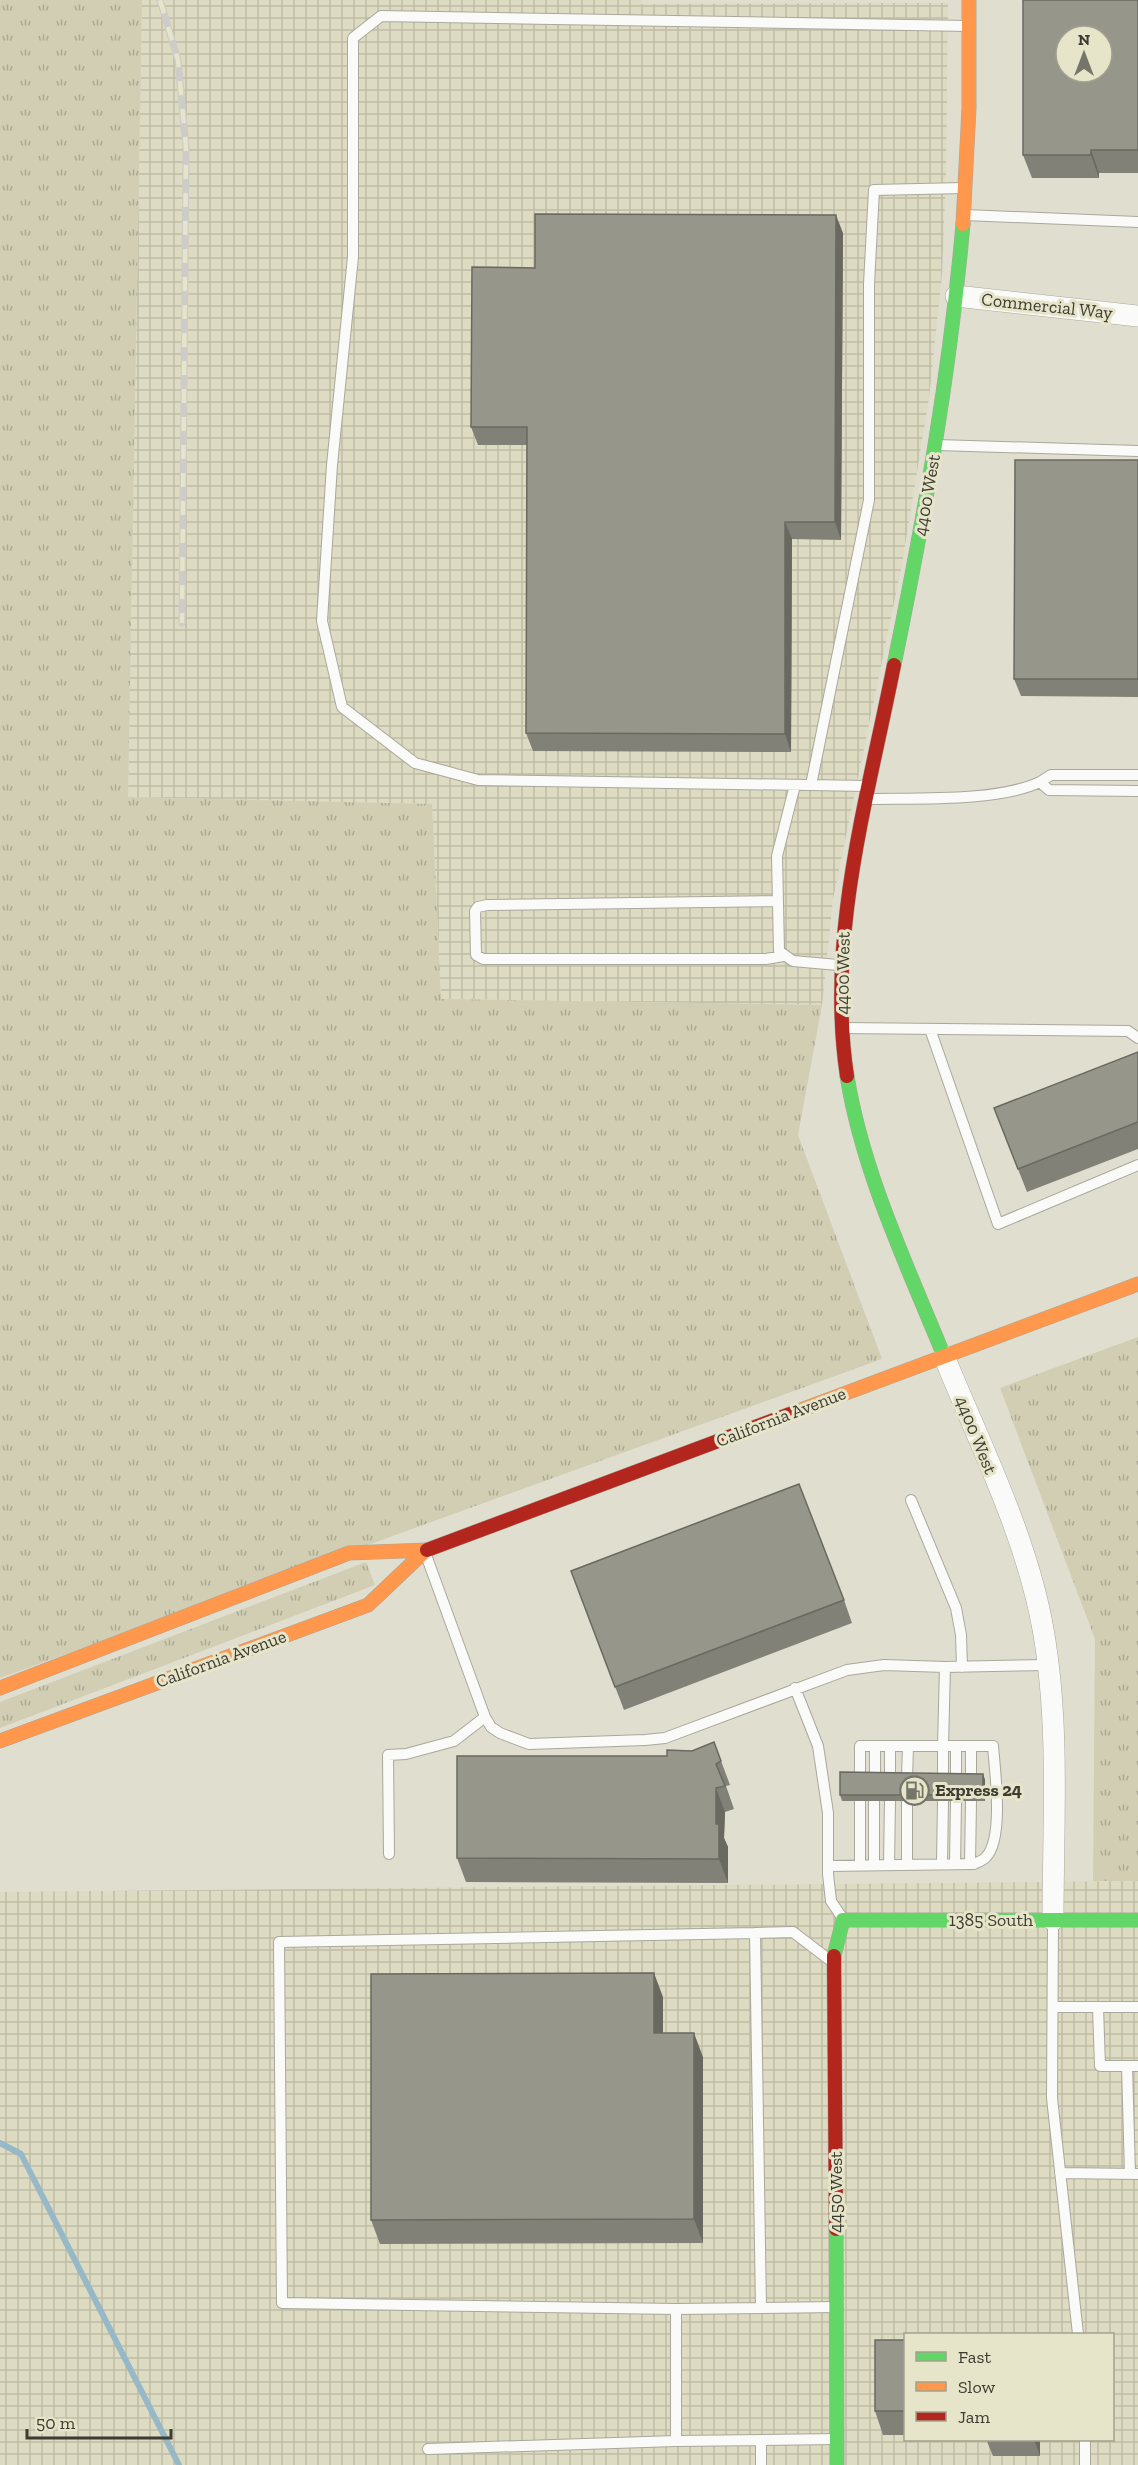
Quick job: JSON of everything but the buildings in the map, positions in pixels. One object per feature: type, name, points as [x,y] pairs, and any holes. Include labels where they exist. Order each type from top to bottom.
[{"type":"street","name":"4400 West","points":[[969,0],[964,188],[956,296],[936,445],[920,536],[844,919],[840,966],[842,1028],[851,1100],[867,1158],[1016,1532],[1043,1629],[1053,1731],[1053,1920]]},
{"type":"street","name":"Commercial Way","points":[[956,296],[1138,316]]},
{"type":"street","name":"California Avenue","points":[[0,1688],[349,1553],[425,1551],[1138,1284]]},
{"type":"street","name":"California Avenue","points":[[0,1741],[368,1605],[425,1551]]},
{"type":"street","name":"1385 South","points":[[843,1920],[1138,1920]]},
{"type":"street","name":"4450 West","points":[[837,2465],[835,2010],[832,1962],[843,1920]]},
{"type":"lane","points":[[969,26],[381,16],[353,38],[353,257],[332,465],[322,621],[342,707],[415,763],[478,780],[812,785],[869,792],[954,797],[1024,789],[1052,775],[1138,775]]},
{"type":"lane","points":[[812,785],[869,500],[869,284],[874,190],[964,188]]},
{"type":"lane","points":[[962,214],[1138,222]]},
{"type":"lane","points":[[936,445],[1138,451]]},
{"type":"lane","points":[[1040,782],[1050,790],[1138,791]]},
{"type":"lane","points":[[795,785],[777,856],[779,951],[792,961],[840,966]]},
{"type":"lane","points":[[778,901],[487,904],[478,907],[475,911],[476,955],[483,959],[766,960],[783,956]]},
{"type":"lane","points":[[842,1028],[1128,1031],[1138,1038]]},
{"type":"lane","points":[[930,1029],[998,1224],[1138,1165]]},
{"type":"lane","points":[[911,1500],[956,1608],[961,1635],[962,1666]]},
{"type":"lane","points":[[425,1551],[485,1717],[491,1727],[500,1733],[529,1744],[665,1738],[830,1675],[863,1667],[1048,1665]]},
{"type":"lane","points":[[943,1779],[945,1667]]},
{"type":"lane","points":[[795,1688],[818,1746],[828,1813],[828,1866],[831,1900],[843,1920]]},
{"type":"lane","points":[[389,1854],[388,1755],[406,1754],[454,1741],[485,1717]]},
{"type":"lane","points":[[828,1866],[970,1864],[987,1857],[996,1838],[996,1776],[993,1746],[860,1746],[860,1779]]},
{"type":"lane","points":[[875,1746],[875,1779]]},
{"type":"lane","points":[[890,1746],[890,1779]]},
{"type":"lane","points":[[907,1779],[908,1746]]},
{"type":"lane","points":[[956,1746],[956,1780]]},
{"type":"lane","points":[[971,1746],[971,1780]]},
{"type":"lane","points":[[860,1801],[860,1866]]},
{"type":"lane","points":[[874,1801],[874,1865]]},
{"type":"lane","points":[[889,1865],[890,1801]]},
{"type":"lane","points":[[907,1801],[907,1865]]},
{"type":"lane","points":[[942,1864],[943,1801]]},
{"type":"lane","points":[[955,1864],[956,1801]]},
{"type":"lane","points":[[970,1864],[971,1801]]},
{"type":"lane","points":[[1053,1920],[1052,2098],[1078,2333]]},
{"type":"lane","points":[[832,1962],[794,1932],[279,1942],[282,2303],[676,2309],[836,2307]]},
{"type":"lane","points":[[755,1933],[761,2308]]},
{"type":"lane","points":[[1053,2007],[1138,2007]]},
{"type":"lane","points":[[1060,2173],[1134,2174],[1132,2066],[1100,2066],[1098,2007]]},
{"type":"lane","points":[[676,2309],[676,2441]]},
{"type":"lane","points":[[428,2449],[676,2441],[837,2439]]},
{"type":"lane","points":[[761,2440],[761,2465]]},
{"type":"lane","points":[[1085,2441],[1085,2465]]},
{"type":"shaded area","points":[[142,0],[641,0],[641,4],[948,3],[942,275],[929,398],[902,564],[833,899],[822,1005],[441,999],[432,804],[128,797]]},
{"type":"shaded area","points":[[1138,1881],[1138,2465],[0,2465],[0,1892]]},
{"type":"green space","points":[[0,0],[142,0],[128,797],[432,804],[441,999],[822,1005],[798,1135],[882,1359],[0,1678]]},
{"type":"green space","points":[[1138,1337],[1138,1881],[1093,1881],[1095,1639],[1000,1388]]},
{"type":"green space","points":[[366,1562],[375,1585],[0,1728],[0,1702]]},
{"type":"waterway","points":[[0,2143],[21,2154],[179,2465]]},
{"type":"railway","points":[[160,0],[178,60],[186,148],[182,623]]},
{"type":"traffic: fast","points":[[894,665],[935,446],[958,280],[963,224]]},
{"type":"traffic: fast","points":[[847,1076],[854,1112],[875,1184],[944,1356]]},
{"type":"traffic: fast","points":[[834,1956],[843,1920],[1138,1920]]},
{"type":"traffic: fast","points":[[836,2229],[837,2465]]},
{"type":"traffic: slow","points":[[963,224],[969,108],[969,0]]},
{"type":"traffic: slow","points":[[790,1414],[1138,1284]]},
{"type":"traffic: slow","points":[[0,1688],[349,1553],[427,1550]]},
{"type":"traffic: slow","points":[[0,1741],[368,1605],[425,1551]]},
{"type":"traffic: jam","points":[[847,1076],[842,1024],[842,973],[846,921],[852,870],[894,665]]},
{"type":"traffic: jam","points":[[427,1550],[790,1414]]},
{"type":"traffic: jam","points":[[834,1956],[836,2229]]},
{"type":"place","name":"Express 24","points":[[914,1790]]}]
